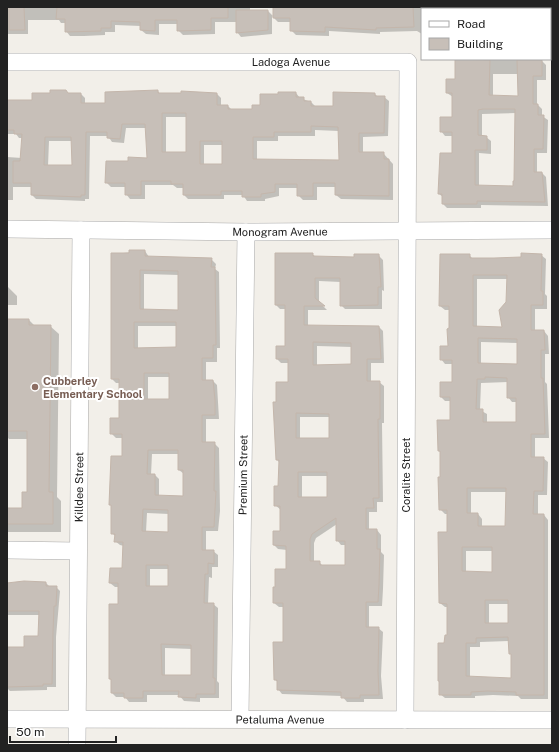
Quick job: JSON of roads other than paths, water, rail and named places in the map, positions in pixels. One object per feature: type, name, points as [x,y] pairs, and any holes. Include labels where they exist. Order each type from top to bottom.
[{"type":"street","name":"Ladoga Avenue","points":[[7,62],[408,62],[407,230]]},
{"type":"street","name":"Monogram Avenue","points":[[7,229],[246,232],[552,230]]},
{"type":"street","name":"Killdee Street","points":[[77,745],[76,719],[81,230]]},
{"type":"street","name":"Coralite Street","points":[[405,720],[407,230]]},
{"type":"street","name":"Premium Street","points":[[240,719],[246,232]]},
{"type":"street","points":[[7,550],[78,551]]},
{"type":"street","name":"Petaluma Avenue","points":[[7,719],[552,720]]},
{"type":"place","name":"Cubberley Elementary School","points":[[35,387]]}]
